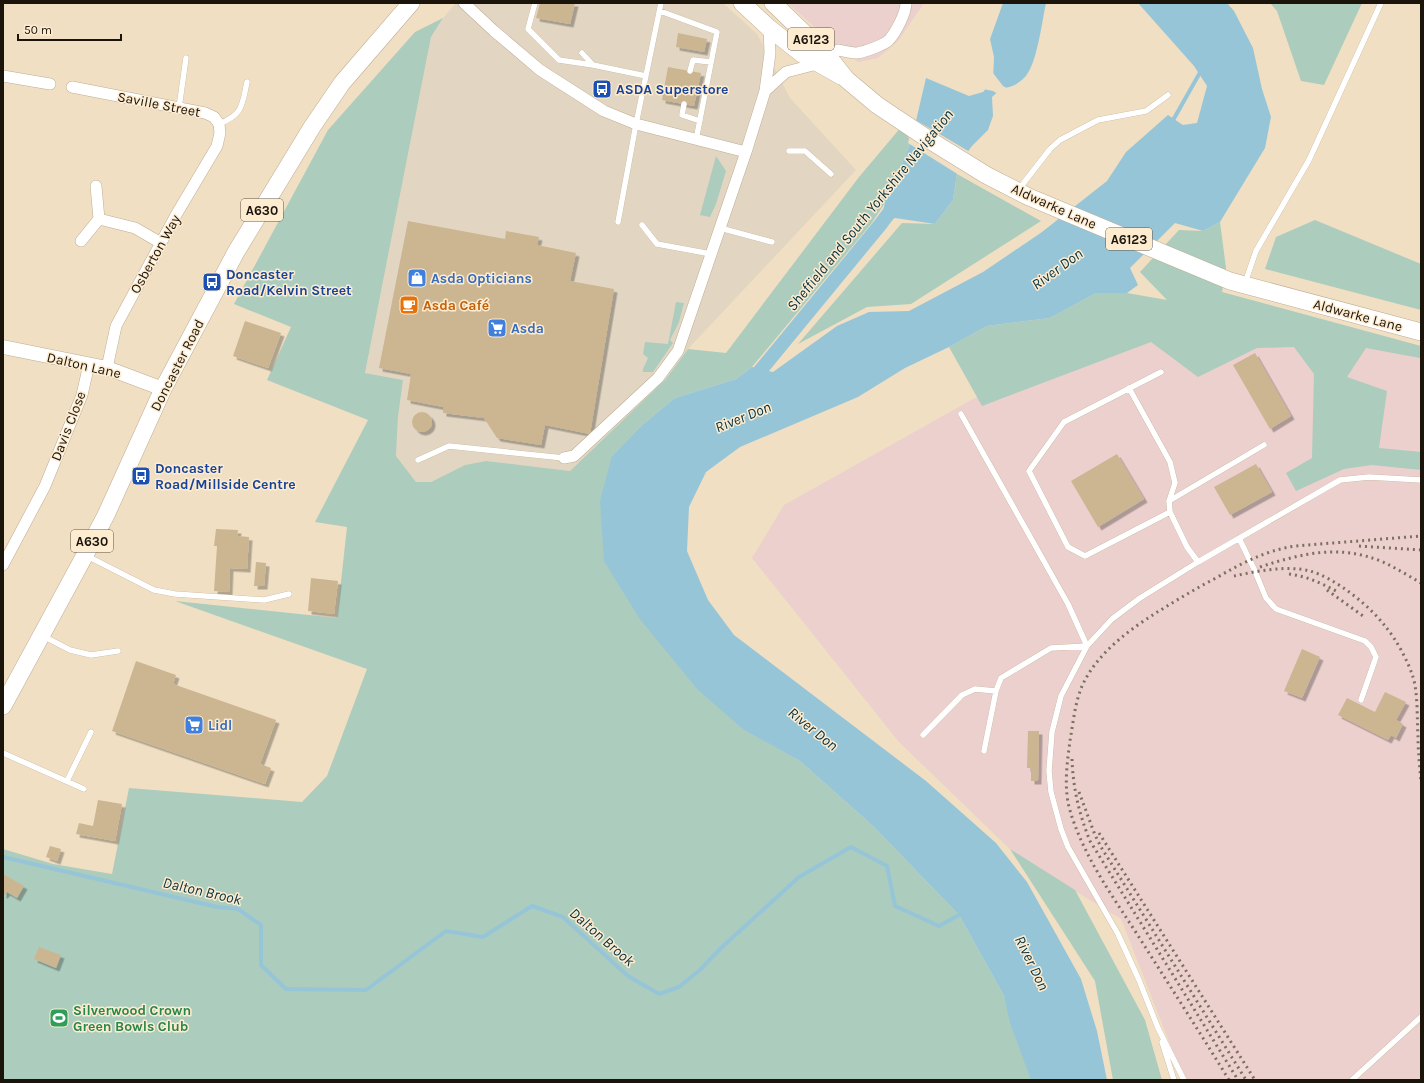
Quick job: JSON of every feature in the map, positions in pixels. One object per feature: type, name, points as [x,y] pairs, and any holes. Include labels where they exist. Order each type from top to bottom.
[{"type":"main road","name":"Doncaster Road","points":[[3,706],[106,515],[163,389],[236,252],[312,127],[342,83],[411,3]]},
{"type":"main road","name":"Doncaster Road","points":[[378,41],[423,3]]},
{"type":"main road","name":"Aldwarke Lane","points":[[742,3],[769,28],[802,54],[822,60]]},
{"type":"main road","name":"Aldwarke Lane","points":[[773,3],[822,60],[876,105],[986,175],[1023,194],[1237,283],[1421,332]]},
{"type":"street","points":[[464,3],[540,70],[604,111],[636,124],[746,152]]},
{"type":"street","points":[[765,91],[786,72],[822,60],[838,50],[857,53],[871,49],[888,41],[900,23],[906,3]]},
{"type":"street","points":[[564,458],[574,456],[658,378],[678,351],[712,254],[765,91],[770,53],[769,28]]},
{"type":"street","points":[[3,76],[50,84]]},
{"type":"street","name":"Saville Street","points":[[72,87],[205,113],[214,117],[219,124],[220,133],[217,146]]},
{"type":"street","name":"Osberton Way","points":[[107,368],[116,326],[161,243],[217,146]]},
{"type":"street","points":[[81,241],[99,218],[96,186]]},
{"type":"street","points":[[99,218],[135,228],[161,243]]},
{"type":"street","name":"Dalton Lane","points":[[3,347],[107,368],[163,389]]},
{"type":"street","name":"Davis Close","points":[[3,565],[45,486],[82,395],[88,364]]},
{"type":"lane","points":[[535,3],[528,29],[559,60],[593,65],[646,76]]},
{"type":"lane","points":[[618,222],[636,124],[661,3]]},
{"type":"lane","points":[[1237,283],[1309,160],[1381,3]]},
{"type":"lane","points":[[660,11],[717,32],[696,140]]},
{"type":"lane","points":[[582,53],[593,65]]},
{"type":"lane","points":[[179,108],[186,58]]},
{"type":"lane","points":[[690,71],[693,60],[711,62]]},
{"type":"lane","points":[[219,124],[235,116],[240,110],[247,82]]},
{"type":"lane","points":[[1023,194],[1046,153],[1060,140],[1098,120],[1146,111],[1168,95]]},
{"type":"lane","points":[[684,104],[682,115],[700,121]]},
{"type":"lane","points":[[789,152],[805,151],[831,174]]},
{"type":"lane","points":[[642,226],[657,244],[712,254]]},
{"type":"lane","points":[[720,228],[772,242]]},
{"type":"lane","points":[[1161,372],[1064,422],[1029,471],[1068,546],[1085,556],[1170,512]]},
{"type":"lane","points":[[1130,388],[1170,462],[1176,483],[1169,501],[1170,512],[1187,547],[1198,562]]},
{"type":"lane","points":[[960,414],[1068,604],[1087,646]]},
{"type":"lane","points":[[1169,501],[1264,445]]},
{"type":"lane","points":[[418,460],[449,446],[564,458]]},
{"type":"lane","points":[[1174,1080],[1158,1028],[1140,980],[1118,934],[1068,847],[1061,829],[1052,792],[1049,771],[1052,732],[1061,696],[1087,646],[1112,619],[1140,598],[1198,562],[1340,480],[1369,477],[1421,480]]},
{"type":"lane","points":[[1239,538],[1266,598],[1276,609],[1365,640],[1371,647],[1376,657],[1361,700]]},
{"type":"lane","points":[[85,555],[154,590],[175,594],[264,600],[289,594]]},
{"type":"lane","points":[[41,635],[70,650],[90,655],[118,651]]},
{"type":"lane","points":[[984,751],[996,691],[1001,678],[1051,648],[1087,646]]},
{"type":"lane","points":[[923,736],[962,695],[975,689],[996,691]]},
{"type":"lane","points":[[67,781],[91,732]]},
{"type":"lane","points":[[3,753],[84,789]]},
{"type":"lane","points":[[1352,1080],[1421,1017]]},
{"type":"lane","points":[[1158,1028],[1184,1080]]},
{"type":"shaded area","points":[[456,3],[723,3],[757,34],[790,98],[856,170],[688,349],[666,379],[570,471],[486,461],[465,465],[431,482],[416,482],[396,456],[398,417],[403,380],[365,373],[431,37],[443,18]]},
{"type":"shaded area","points":[[788,3],[924,3],[898,41],[878,58],[858,62],[830,41]]},
{"type":"shaded area","points":[[1128,327],[1421,346],[1421,1080],[1184,1080],[1121,919],[1015,854],[899,742],[752,558],[784,505],[973,399]]},
{"type":"green space","points":[[1270,3],[1362,3],[1324,85],[1301,81],[1277,11]]},
{"type":"green space","points":[[443,18],[431,37],[365,373],[403,380],[398,417],[396,456],[416,482],[431,482],[465,465],[486,461],[570,471],[666,379],[688,349],[726,353],[859,177],[902,126],[911,142],[885,203],[871,224],[752,367],[736,379],[675,398],[642,425],[612,456],[743,729],[800,761],[874,827],[959,915],[1004,996],[1032,1080],[3,1080],[3,849],[53,864],[112,874],[129,788],[302,802],[327,776],[367,669],[175,601],[337,618],[347,527],[315,522],[368,420],[267,380],[291,327],[234,304],[328,130],[415,32]]},
{"type":"green space","points":[[716,156],[726,171],[716,204],[710,217],[700,215]]},
{"type":"green space","points":[[957,174],[1041,221],[911,304],[867,307],[798,344],[902,223],[935,224],[953,200]]},
{"type":"green space","points":[[1315,220],[1421,264],[1421,310],[1265,269],[1276,237]]},
{"type":"green space","points":[[1220,222],[1226,268],[1222,292],[1421,346],[1420,358],[1366,348],[1347,377],[1387,391],[1379,448],[1421,452],[1421,470],[1372,465],[1344,469],[1296,491],[1286,473],[1312,458],[1314,374],[1294,347],[1257,348],[1198,377],[1151,342],[982,406],[949,347],[987,326],[1050,318],[1096,293],[1127,293],[1167,300],[1140,272],[1179,230],[1203,231]]},
{"type":"green space","points":[[676,302],[684,303],[679,322],[670,340],[673,343],[653,372],[643,372],[648,358],[643,354],[645,342],[668,344]]},
{"type":"green space","points":[[1010,849],[1075,890],[1145,1020],[1162,1080],[1113,1080],[1095,981]]},
{"type":"water","points":[[1003,3],[1046,3],[1036,54],[1029,72],[1019,82],[1002,88],[992,97],[993,116],[988,130],[972,146],[955,169],[957,174],[953,200],[935,224],[895,218],[887,223],[881,218],[885,203],[911,142],[926,78],[969,96],[983,92],[993,80],[994,57],[990,39]]},
{"type":"water","name":"River Don","points":[[1138,3],[1227,3],[1234,11],[1253,48],[1262,89],[1271,117],[1265,148],[1220,222],[1203,231],[1175,223],[1130,268],[1138,285],[1127,293],[1096,293],[1050,318],[987,326],[949,347],[905,368],[858,397],[740,447],[706,472],[689,507],[687,551],[708,600],[734,635],[926,781],[996,843],[1027,882],[1081,979],[1097,1031],[1107,1080],[1031,1080],[1010,1023],[1004,996],[959,915],[874,827],[800,761],[744,730],[698,690],[639,618],[604,561],[600,501],[612,456],[642,425],[675,398],[736,379],[752,367],[773,372],[837,326],[869,312],[909,311],[983,272],[1042,232],[1107,181],[1126,152],[1168,115],[1183,125],[1197,123],[1207,86],[1194,66]]},
{"type":"pier","points":[[993,73],[1003,86],[1010,90],[1002,90],[998,94],[993,91],[983,89],[991,80]]},
{"type":"pier","points":[[914,119],[970,152],[957,169],[959,175],[908,143]]},
{"type":"building","points":[[540,3],[575,3],[570,24],[536,18]]},
{"type":"building","points":[[678,33],[707,39],[704,52],[676,47]]},
{"type":"building","points":[[668,67],[701,73],[694,106],[662,100]]},
{"type":"building","name":"Asda","points":[[408,221],[505,239],[506,231],[539,237],[537,245],[576,253],[570,281],[614,289],[590,434],[545,425],[541,445],[497,438],[484,418],[443,413],[443,407],[407,400],[411,374],[379,368]]},
{"type":"building","points":[[245,321],[281,333],[268,368],[233,356]]},
{"type":"building","points":[[1255,353],[1291,416],[1270,429],[1233,365]]},
{"type":"building","points":[[422,412],[429,415],[432,422],[429,429],[422,432],[415,429],[412,422],[415,415]]},
{"type":"building","points":[[1117,454],[1144,499],[1098,527],[1071,481]]},
{"type":"building","points":[[1256,464],[1272,492],[1230,515],[1214,487]]},
{"type":"building","points":[[216,529],[238,530],[237,536],[249,537],[247,569],[230,568],[229,592],[214,591],[217,546],[214,546]]},
{"type":"building","points":[[256,562],[266,563],[264,586],[254,586]]},
{"type":"building","points":[[311,578],[338,581],[334,614],[308,611]]},
{"type":"building","points":[[1302,649],[1320,657],[1302,698],[1284,691]]},
{"type":"building","name":"Lidl","points":[[136,661],[176,675],[173,684],[276,720],[260,764],[271,768],[265,784],[112,731]]},
{"type":"building","points":[[1385,692],[1406,702],[1396,720],[1403,724],[1396,738],[1391,735],[1388,740],[1338,715],[1347,698],[1375,712]]},
{"type":"building","points":[[1028,731],[1039,731],[1038,781],[1031,781],[1031,768],[1027,768]]},
{"type":"building","points":[[98,800],[122,804],[115,841],[76,834],[79,823],[93,826]]},
{"type":"building","points":[[50,846],[61,849],[57,861],[46,857]]},
{"type":"building","points":[[3,874],[24,886],[17,898],[7,892],[3,895]]},
{"type":"building","points":[[39,947],[61,955],[56,968],[34,959]]},
{"type":"waterway","points":[[1172,122],[1202,69]]},
{"type":"waterway","name":"Sheffield and South Yorkshire Navigation","points":[[750,383],[895,205]]},
{"type":"waterway","name":"Dalton Brook","points":[[3,857],[217,907],[238,909],[261,925],[261,965],[286,989],[366,990],[446,931],[483,937],[532,906],[563,917],[628,976],[659,994],[679,987],[700,970],[721,948],[799,877],[851,847],[887,866],[895,906],[939,926],[959,915]]},
{"type":"railway","points":[[1229,1080],[1107,889],[1081,841],[1067,799],[1066,774],[1073,720],[1082,686],[1096,663],[1126,634],[1148,618],[1186,595],[1234,568],[1262,555],[1283,548],[1295,546],[1421,536]]},
{"type":"railway","points":[[1359,546],[1421,550]]},
{"type":"railway","points":[[1260,567],[1291,558],[1322,552],[1352,553],[1367,556],[1383,562],[1421,583]]},
{"type":"railway","points":[[1234,576],[1282,569],[1301,569],[1310,571],[1330,580],[1351,593],[1378,618],[1389,631],[1405,657],[1415,683],[1421,783]]},
{"type":"railway","points":[[1289,574],[1313,580],[1336,591]]},
{"type":"railway","points":[[1327,590],[1363,616]]},
{"type":"railway","points":[[1072,759],[1077,801],[1090,841],[1238,1080]]},
{"type":"railway","points":[[1079,792],[1101,847],[1246,1080]]},
{"type":"railway","points":[[1099,833],[1255,1080]]},
{"type":"place","name":"ASDA Superstore","points":[[602,89]]},
{"type":"place","name":"Asda Opticians","points":[[417,278]]},
{"type":"place","name":"Doncaster Road/Kelvin Street","points":[[212,282]]},
{"type":"place","name":"Asda Café","points":[[409,305]]},
{"type":"place","name":"Asda","points":[[497,328]]},
{"type":"place","name":"Doncaster Road/Millside Centre","points":[[141,476]]},
{"type":"place","name":"Lidl","points":[[194,725]]},
{"type":"place","name":"Silverwood Crown Green Bowls Club","points":[[59,1018]]}]
